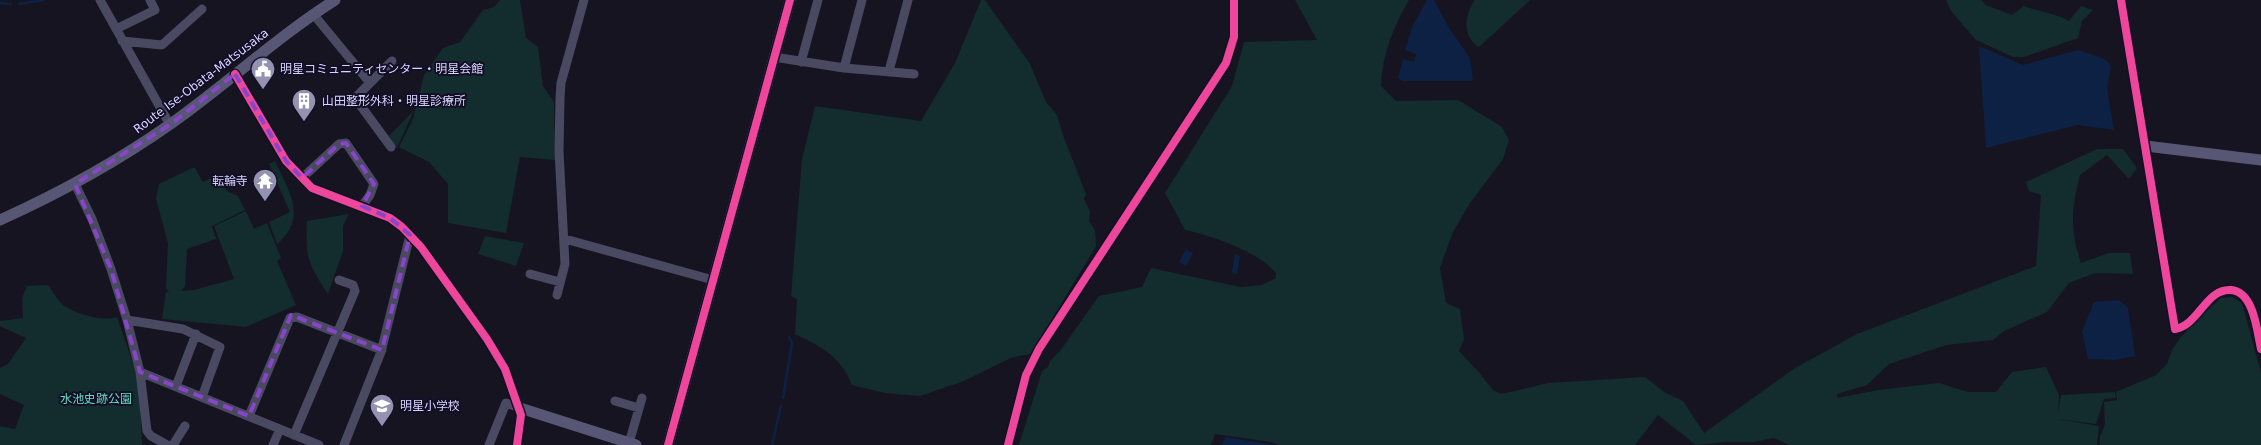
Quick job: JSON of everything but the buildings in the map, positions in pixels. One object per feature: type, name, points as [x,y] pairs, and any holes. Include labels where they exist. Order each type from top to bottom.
[{"type":"street","points":[[100,0],[170,125]]},
{"type":"street","points":[[116,29],[155,10],[150,0]]},
{"type":"street","name":"Route Ise-Obata-Matsusaka","points":[[0,220],[75,184],[170,125],[234,74],[335,0]]},
{"type":"street","points":[[557,295],[565,264],[559,151],[561,83],[584,0]]},
{"type":"street","points":[[668,445],[790,0]]},
{"type":"street","points":[[801,62],[818,0]]},
{"type":"street","points":[[844,68],[862,0]]},
{"type":"street","points":[[889,71],[908,0]]},
{"type":"street","points":[[1008,445],[1026,375],[1039,349],[1226,63],[1234,37],[1234,0]]},
{"type":"street","points":[[2121,0],[2175,329],[2187,325],[2216,294],[2225,290],[2235,291],[2245,296],[2248,301],[2261,349]]},
{"type":"street","points":[[122,41],[162,45],[202,9]]},
{"type":"street","points":[[314,14],[370,83]]},
{"type":"street","points":[[774,57],[844,68],[914,74]]},
{"type":"street","points":[[391,147],[355,98],[392,61]]},
{"type":"street","points":[[234,74],[286,161],[302,178],[319,192],[362,206],[390,218],[421,247],[505,368],[520,408],[522,420],[517,445]]},
{"type":"street","points":[[302,178],[338,144],[346,143],[374,184],[370,195],[362,206]]},
{"type":"street","points":[[2146,146],[2261,160]]},
{"type":"street","points":[[75,184],[92,219],[111,269],[140,372],[148,431],[152,436],[167,445]]},
{"type":"street","points":[[344,445],[382,350],[410,235]]},
{"type":"street","points":[[565,239],[713,280]]},
{"type":"street","points":[[530,274],[560,282]]},
{"type":"street","points":[[294,435],[336,332],[340,329],[355,291],[353,285],[339,280]]},
{"type":"street","points":[[249,416],[290,318],[297,317],[382,350]]},
{"type":"street","points":[[126,320],[183,329],[215,343],[220,350],[202,397]]},
{"type":"street","points":[[176,386],[196,334]]},
{"type":"street","points":[[140,372],[320,445]]},
{"type":"street","points":[[488,445],[506,403],[633,444],[642,398]]},
{"type":"street","points":[[615,401],[639,408]]},
{"type":"street","points":[[173,445],[185,426]]},
{"type":"street","points":[[273,445],[280,429]]},
{"type":"highlighted area","points":[[235,74],[286,161],[302,178],[339,144],[346,143],[374,184],[362,206],[390,218],[410,235],[382,350],[291,315],[249,416],[140,372],[111,269],[75,184],[171,124]]},
{"type":"green space","points":[[500,0],[520,0],[526,38],[538,47],[543,86],[554,102],[555,160],[520,157],[506,233],[448,223],[448,184],[429,162],[399,147],[413,119],[424,75],[443,48],[460,42],[483,10],[494,7]]},
{"type":"green space","points":[[981,0],[985,0],[1030,64],[1046,102],[1057,115],[1086,194],[1084,199],[1090,211],[1089,221],[1095,230],[1096,246],[1031,354],[1013,357],[964,381],[920,396],[885,393],[852,385],[848,375],[830,354],[795,334],[797,299],[791,296],[802,159],[815,106],[921,121],[955,63]]},
{"type":"green space","points":[[1295,0],[1409,0],[1389,42],[1381,86],[1396,101],[1458,100],[1502,127],[1509,140],[1503,159],[1470,203],[1453,232],[1440,268],[1446,303],[1460,309],[1464,339],[1459,351],[1493,390],[1502,394],[1548,383],[1645,377],[1666,393],[1683,401],[1704,433],[1795,368],[1857,334],[2036,266],[2041,195],[2029,191],[2026,182],[2097,149],[2123,149],[2137,168],[2129,179],[2107,155],[2080,175],[2073,209],[2073,229],[2081,263],[2109,253],[2130,253],[2133,274],[2095,273],[2069,283],[2047,312],[2004,331],[1993,340],[1946,345],[1889,364],[1867,385],[1837,394],[1838,398],[1878,390],[1939,383],[1968,392],[1996,392],[2012,372],[2046,367],[2059,395],[2058,413],[2061,395],[2115,392],[2116,398],[2104,399],[2096,424],[2057,419],[2099,426],[2097,445],[1789,445],[1774,438],[1753,442],[1696,445],[1658,415],[1635,445],[1279,445],[1271,442],[1215,434],[1211,445],[1019,445],[1042,371],[1048,367],[1050,361],[1060,351],[1099,296],[1142,287],[1151,268],[1241,287],[1262,285],[1276,278],[1276,273],[1268,265],[1246,251],[1221,240],[1185,230],[1165,193],[1232,86],[1244,42],[1317,40]]},
{"type":"green space","points":[[1475,0],[1530,0],[1479,47],[1470,38],[1466,25],[1471,6]]},
{"type":"green space","points":[[1946,0],[1981,0],[1986,5],[2012,15],[2024,6],[2069,21],[2081,6],[2093,10],[2082,21],[2078,38],[2024,57],[2013,57],[1976,40],[1951,11]]},
{"type":"green space","points":[[414,110],[397,148],[389,136]]},
{"type":"green space","points":[[275,161],[290,194],[294,214],[292,224],[277,244],[269,222],[290,212],[269,164]]},
{"type":"green space","points":[[195,168],[203,182],[215,176],[227,191],[238,196],[245,210],[212,226],[216,239],[187,249],[185,286],[181,291],[194,290],[234,279],[214,226],[246,211],[254,229],[267,223],[281,258],[277,261],[296,305],[246,327],[162,319],[166,292],[169,292],[166,288],[168,243],[156,199],[159,184]]},
{"type":"green space","points":[[349,214],[343,226],[343,251],[328,294],[309,260],[307,252],[307,221]]},
{"type":"green space","points":[[485,236],[524,243],[516,266],[478,254]]},
{"type":"green space","name":"水池史跡公園","points":[[48,285],[63,305],[75,311],[97,318],[117,317],[135,369],[140,397],[142,445],[0,445],[0,426],[15,429],[24,405],[0,394],[0,368],[8,364],[26,338],[0,326],[0,321],[23,318],[22,298],[27,286]]},
{"type":"green space","points":[[2232,297],[2242,303],[2261,373],[2261,445],[2100,445],[2100,437],[2105,424],[2104,402],[2117,400],[2116,392],[2156,375],[2167,364],[2172,350],[2180,338],[2194,323],[2221,298]]},
{"type":"water","points":[[1427,0],[1434,0],[1449,28],[1470,58],[1473,81],[1402,81],[1398,78],[1403,59],[1414,62],[1416,54],[1405,50],[1412,27]]},
{"type":"water","points":[[1979,46],[2023,65],[2078,50],[2105,59],[2111,66],[2107,89],[2114,130],[2078,125],[1986,148]]},
{"type":"water","points":[[1186,249],[1193,253],[1186,266],[1179,262]]},
{"type":"water","points":[[1235,254],[1240,256],[1237,274],[1232,271]]},
{"type":"water","points":[[2119,300],[2128,308],[2135,356],[2115,360],[2088,359],[2082,332],[2094,302]]},
{"type":"water","points":[[1225,437],[1274,445],[1222,445]]},
{"type":"waterway","points":[[19,4],[44,0]]},
{"type":"waterway","points":[[0,3],[11,4]]},
{"type":"waterway","points":[[783,398],[792,343],[789,337]]},
{"type":"waterway","points":[[772,445],[781,406]]},
{"type":"cycle path","points":[[668,445],[790,0]]},
{"type":"cycle path","points":[[1008,445],[1026,375],[1039,349],[1226,63],[1234,37],[1234,0]]},
{"type":"cycle path","points":[[2121,0],[2175,329],[2190,321],[2215,295],[2222,291],[2231,290],[2239,292],[2250,305],[2261,349]]},
{"type":"cycle path","points":[[235,74],[286,161],[312,188],[390,218],[402,227],[421,247],[487,339],[505,369],[521,415],[517,445]]},
{"type":"place","name":"明星コミュニティセンター・明星会館","points":[[263,90]]},
{"type":"place","name":"山田整形外科・明星診療所","points":[[304,122]]},
{"type":"place","name":"転輪寺","points":[[265,202]]},
{"type":"place","name":"明星小学校","points":[[382,427]]}]
